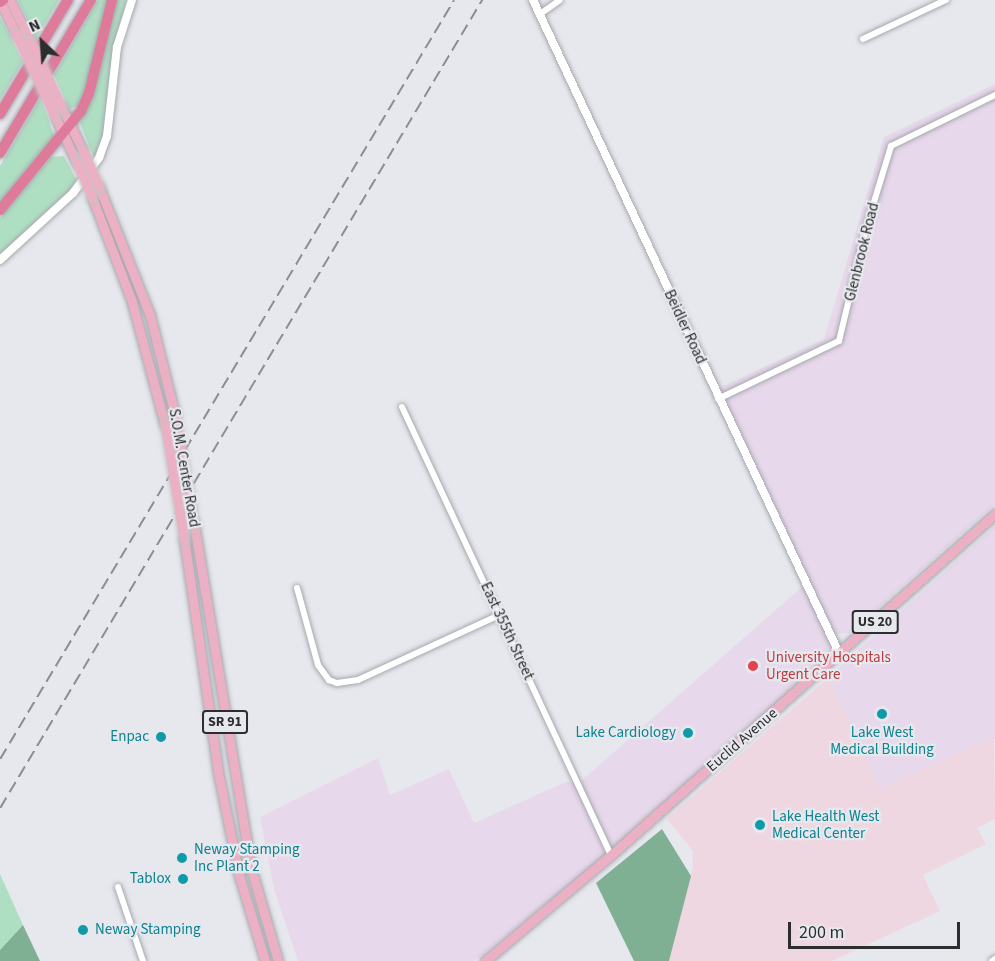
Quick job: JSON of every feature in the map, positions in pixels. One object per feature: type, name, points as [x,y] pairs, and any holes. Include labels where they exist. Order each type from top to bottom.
[{"type":"highway","points":[[0,114],[68,0]]},
{"type":"highway","points":[[0,153],[91,0]]},
{"type":"highway","points":[[0,210],[63,134],[89,93],[112,0]]},
{"type":"main road","name":"S.O.M. Center Road","points":[[10,0],[83,151],[150,315],[175,416],[251,868],[278,961]]},
{"type":"main road","name":"S.O.M. Center Road","points":[[1,1],[92,197],[132,302],[165,425],[218,772],[239,875],[265,961]]},
{"type":"main road","name":"Euclid Avenue","points":[[485,961],[611,855],[995,514]]},
{"type":"street","points":[[0,260],[74,193],[99,158],[108,136],[117,47],[132,0]]},
{"type":"street","name":"Beidler Road","points":[[533,0],[839,653]]},
{"type":"street","points":[[540,14],[560,0]]},
{"type":"street","points":[[863,39],[946,0]]},
{"type":"street","name":"Glenbrook Road","points":[[718,399],[839,341],[866,228],[891,146],[995,95]]},
{"type":"street","name":"East 355th Street","points":[[402,407],[611,855]]},
{"type":"street","points":[[297,588],[318,665],[329,680],[337,683],[358,680],[499,615]]},
{"type":"street","points":[[118,887],[143,961]]},
{"type":"shaded area","points":[[995,84],[995,504],[850,633],[835,634],[717,389],[824,339],[884,137]]},
{"type":"shaded area","points":[[995,526],[995,739],[880,788],[828,678]]},
{"type":"shaded area","points":[[804,585],[836,652],[612,850],[580,782]]},
{"type":"shaded area","points":[[828,678],[880,788],[994,737],[995,819],[977,828],[986,844],[923,875],[940,911],[832,961],[669,961],[693,866],[693,851],[667,819]]},
{"type":"shaded area","points":[[378,758],[390,795],[449,769],[474,823],[566,782],[575,782],[607,855],[474,961],[298,961],[274,889],[260,817]]},
{"type":"green space","points":[[18,0],[59,0],[36,38]]},
{"type":"green space","points":[[98,0],[108,0],[91,79],[78,106],[69,109],[54,75]]},
{"type":"green space","points":[[115,0],[126,0],[109,83],[103,138],[94,158],[80,123]]},
{"type":"green space","points":[[0,17],[23,61],[0,99]]},
{"type":"green space","points":[[41,97],[54,136],[0,203],[0,166]]},
{"type":"green space","points":[[64,156],[78,183],[0,255],[0,218],[51,157]]},
{"type":"green space","points":[[662,829],[691,876],[669,961],[634,961],[596,883]]},
{"type":"green space","points":[[0,874],[23,925],[0,950]]},
{"type":"green space","points":[[23,925],[40,961],[0,961],[0,950]]},
{"type":"railway","points":[[0,759],[454,0]]},
{"type":"railway","points":[[0,808],[482,0]]},
{"type":"place","name":"University Hospitals Urgent Care","points":[[753,666]]},
{"type":"place","name":"Lake West Medical Building","points":[[882,714]]},
{"type":"place","name":"Lake Cardiology","points":[[688,733]]},
{"type":"place","name":"Enpac","points":[[161,737]]},
{"type":"place","name":"Lake Health West Medical Center","points":[[760,825]]},
{"type":"place","name":"Neway Stamping Inc Plant 2","points":[[182,858]]},
{"type":"place","name":"Tablox","points":[[183,879]]},
{"type":"place","name":"Neway Stamping","points":[[83,930]]}]
